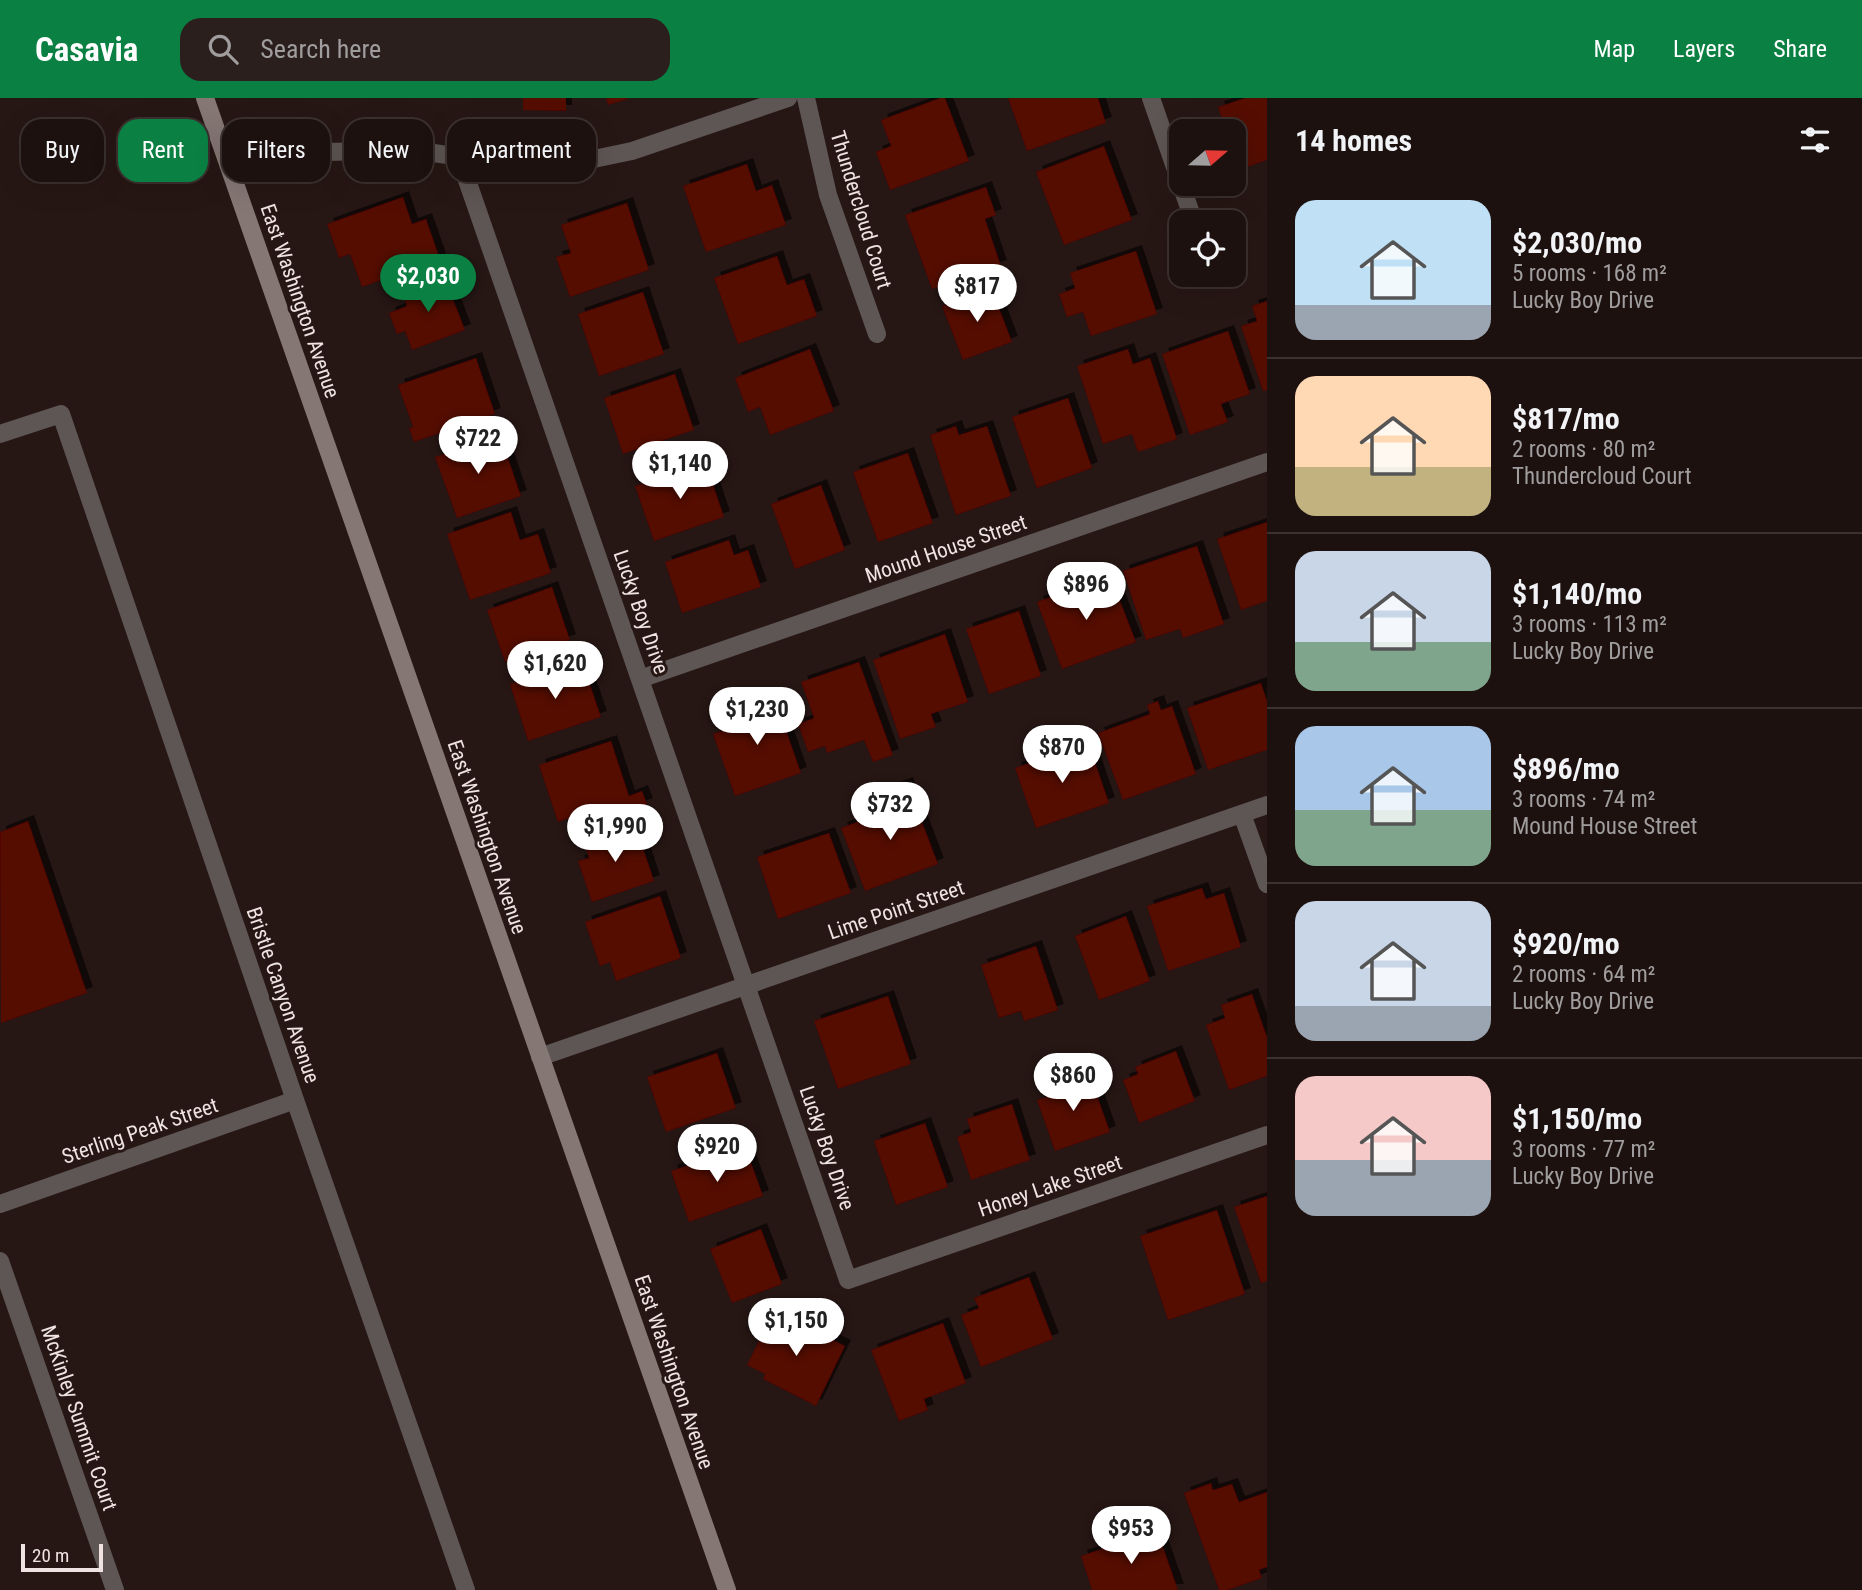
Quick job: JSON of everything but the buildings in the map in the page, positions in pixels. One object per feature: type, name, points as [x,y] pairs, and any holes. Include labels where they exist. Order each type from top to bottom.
[{"type":"main road","name":"East Washington Avenue","points":[[205,98],[222,146]]},
{"type":"main road","name":"East Washington Avenue","points":[[235,182],[727,1590]]},
{"type":"street","points":[[596,158],[632,151],[788,98]]},
{"type":"street","name":"Thundercloud Court","points":[[806,98],[828,195],[877,334]]},
{"type":"street","points":[[1151,98],[1190,210]]},
{"type":"street","points":[[330,152],[413,150],[447,155]]},
{"type":"street","name":"Lucky Boy Drive","points":[[468,182],[848,1280]]},
{"type":"street","name":"Bristle Canyon Avenue","points":[[0,434],[61,414],[295,1100],[466,1590]]},
{"type":"street","name":"Mound House Street","points":[[640,679],[1267,462]]},
{"type":"street","name":"Lime Point Street","points":[[540,1057],[1267,805]]},
{"type":"street","points":[[1242,814],[1267,884]]},
{"type":"street","name":"Sterling Peak Street","points":[[0,1204],[295,1100]]},
{"type":"street","name":"Honey Lake Street","points":[[848,1280],[1267,1135]]},
{"type":"street","name":"McKinley Summit Court","points":[[0,1261],[115,1590]]}]
